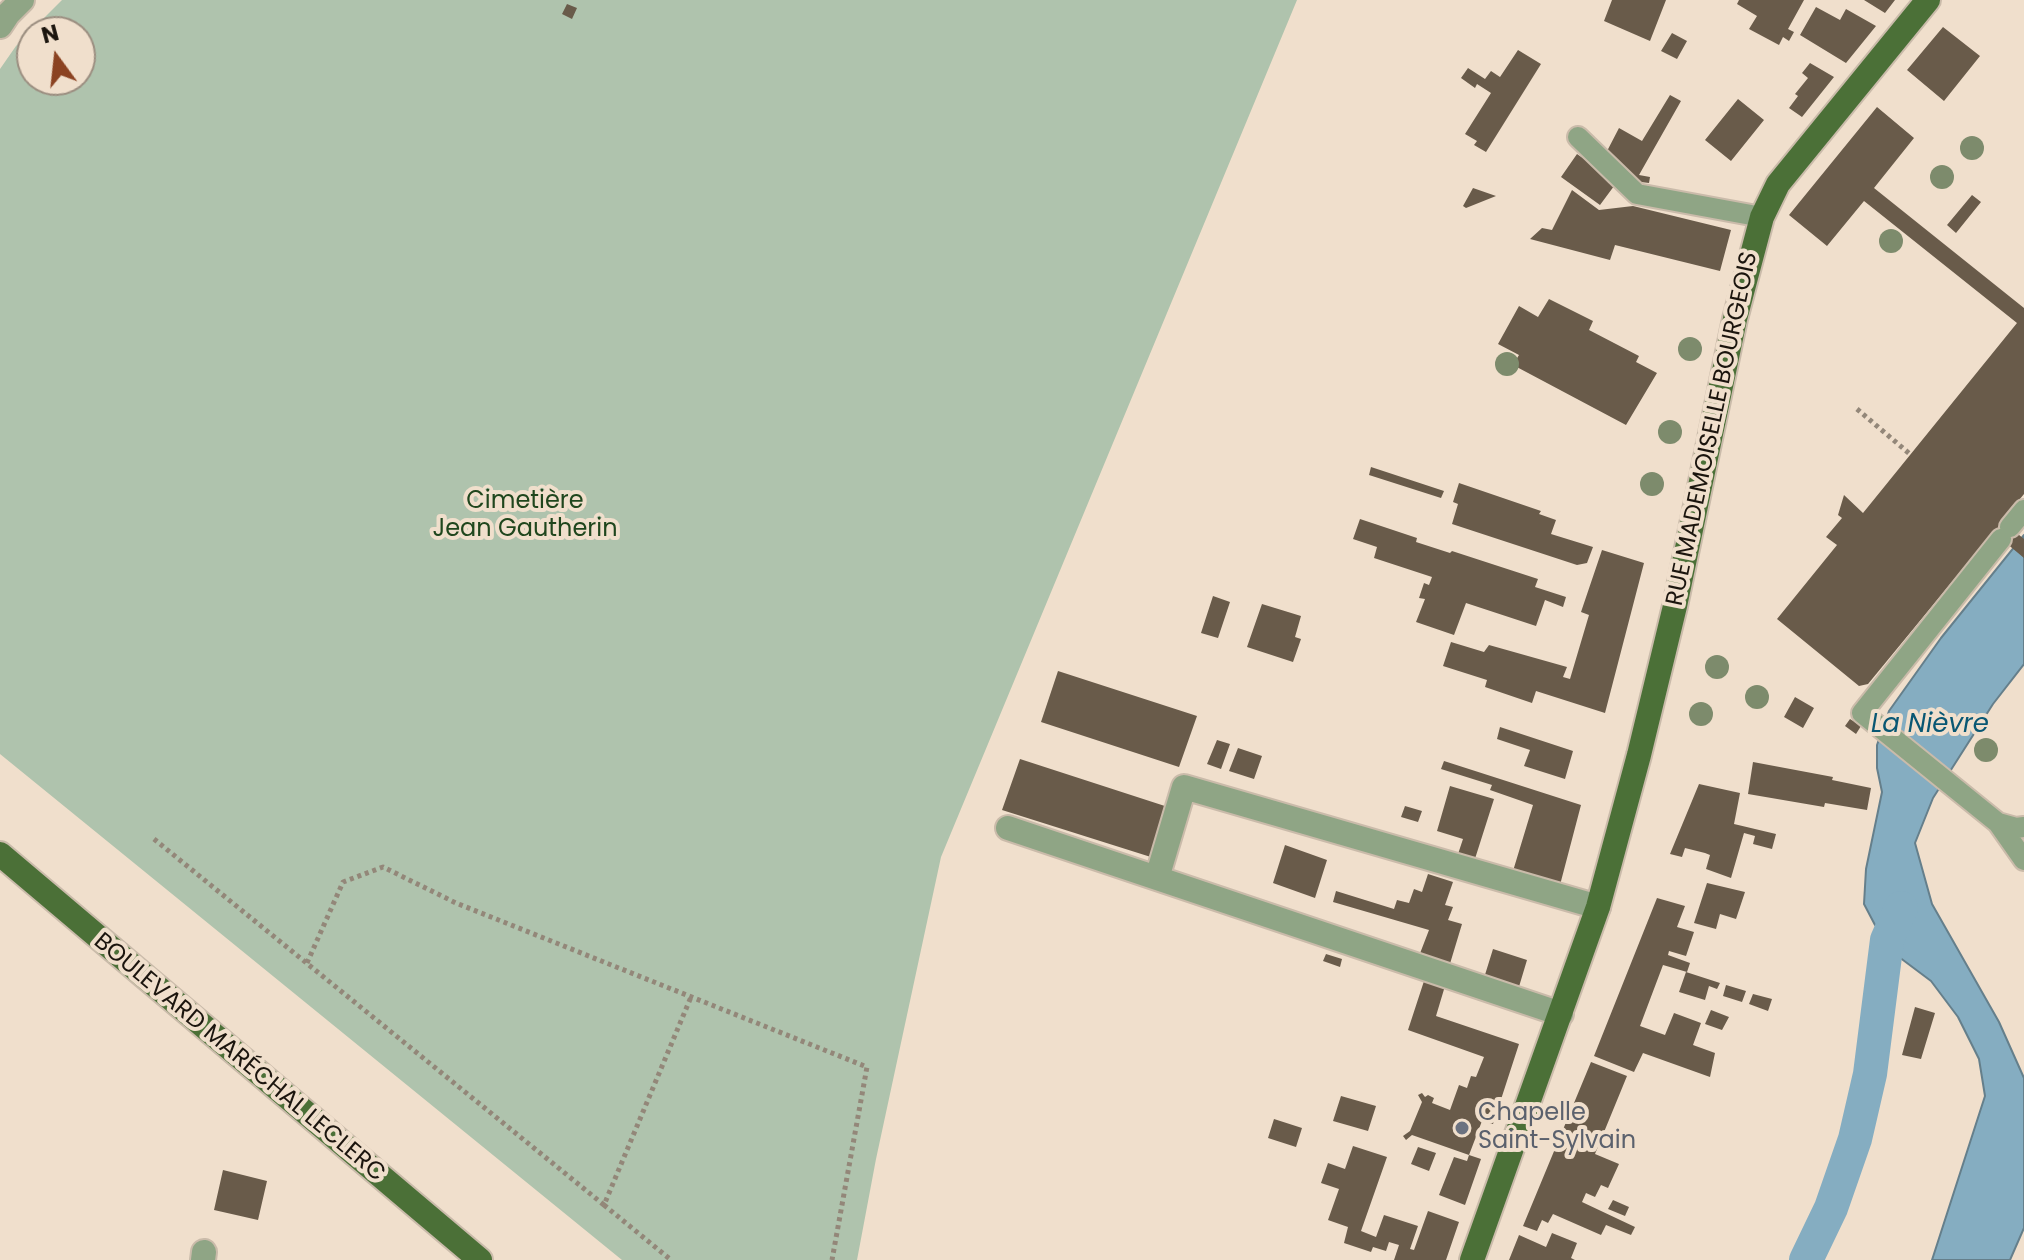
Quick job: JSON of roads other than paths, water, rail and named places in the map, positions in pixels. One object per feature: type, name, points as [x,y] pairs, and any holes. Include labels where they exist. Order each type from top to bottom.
[{"type":"main road","name":"RUE MADEMOISELLE BOURGEOIS","points":[[1472,1260],[1598,907],[1666,644],[1735,319],[1762,217],[1778,184],[1928,0]]},
{"type":"main road","name":"BOULEVARD MARÉCHAL LECLERC","points":[[0,854],[480,1260]]},
{"type":"street","points":[[0,26],[22,0]]},
{"type":"street","points":[[1157,878],[1184,787],[1598,907]]},
{"type":"street","points":[[1008,828],[1561,1014]]},
{"type":"lane","points":[[1578,137],[1637,194],[1762,217]]},
{"type":"lane","points":[[2024,510],[1862,713],[1998,823],[2006,827],[2024,827]]},
{"type":"lane","points":[[1998,823],[2024,860]]},
{"type":"water","name":"La Nièvre","points":[[2024,535],[2024,664],[1993,704],[1933,798],[1915,843],[1932,904],[1999,1022],[2024,1078],[2024,1228],[2010,1260],[1932,1260],[1985,1096],[1979,1059],[1958,1017],[1931,981],[1899,957],[1864,904],[1866,869],[1882,792],[1877,768],[1877,745],[1889,711],[1941,638]]},
{"type":"waterway","points":[[1806,1260],[1831,1208],[1855,1139],[1870,1074],[1887,940],[1901,908]]},
{"type":"place","name":"Chapelle Saint-Sylvain","points":[[1462,1128]]},
{"type":"park label","name":"Cimetière Jean Gautherin","points":[[525,516]]}]
